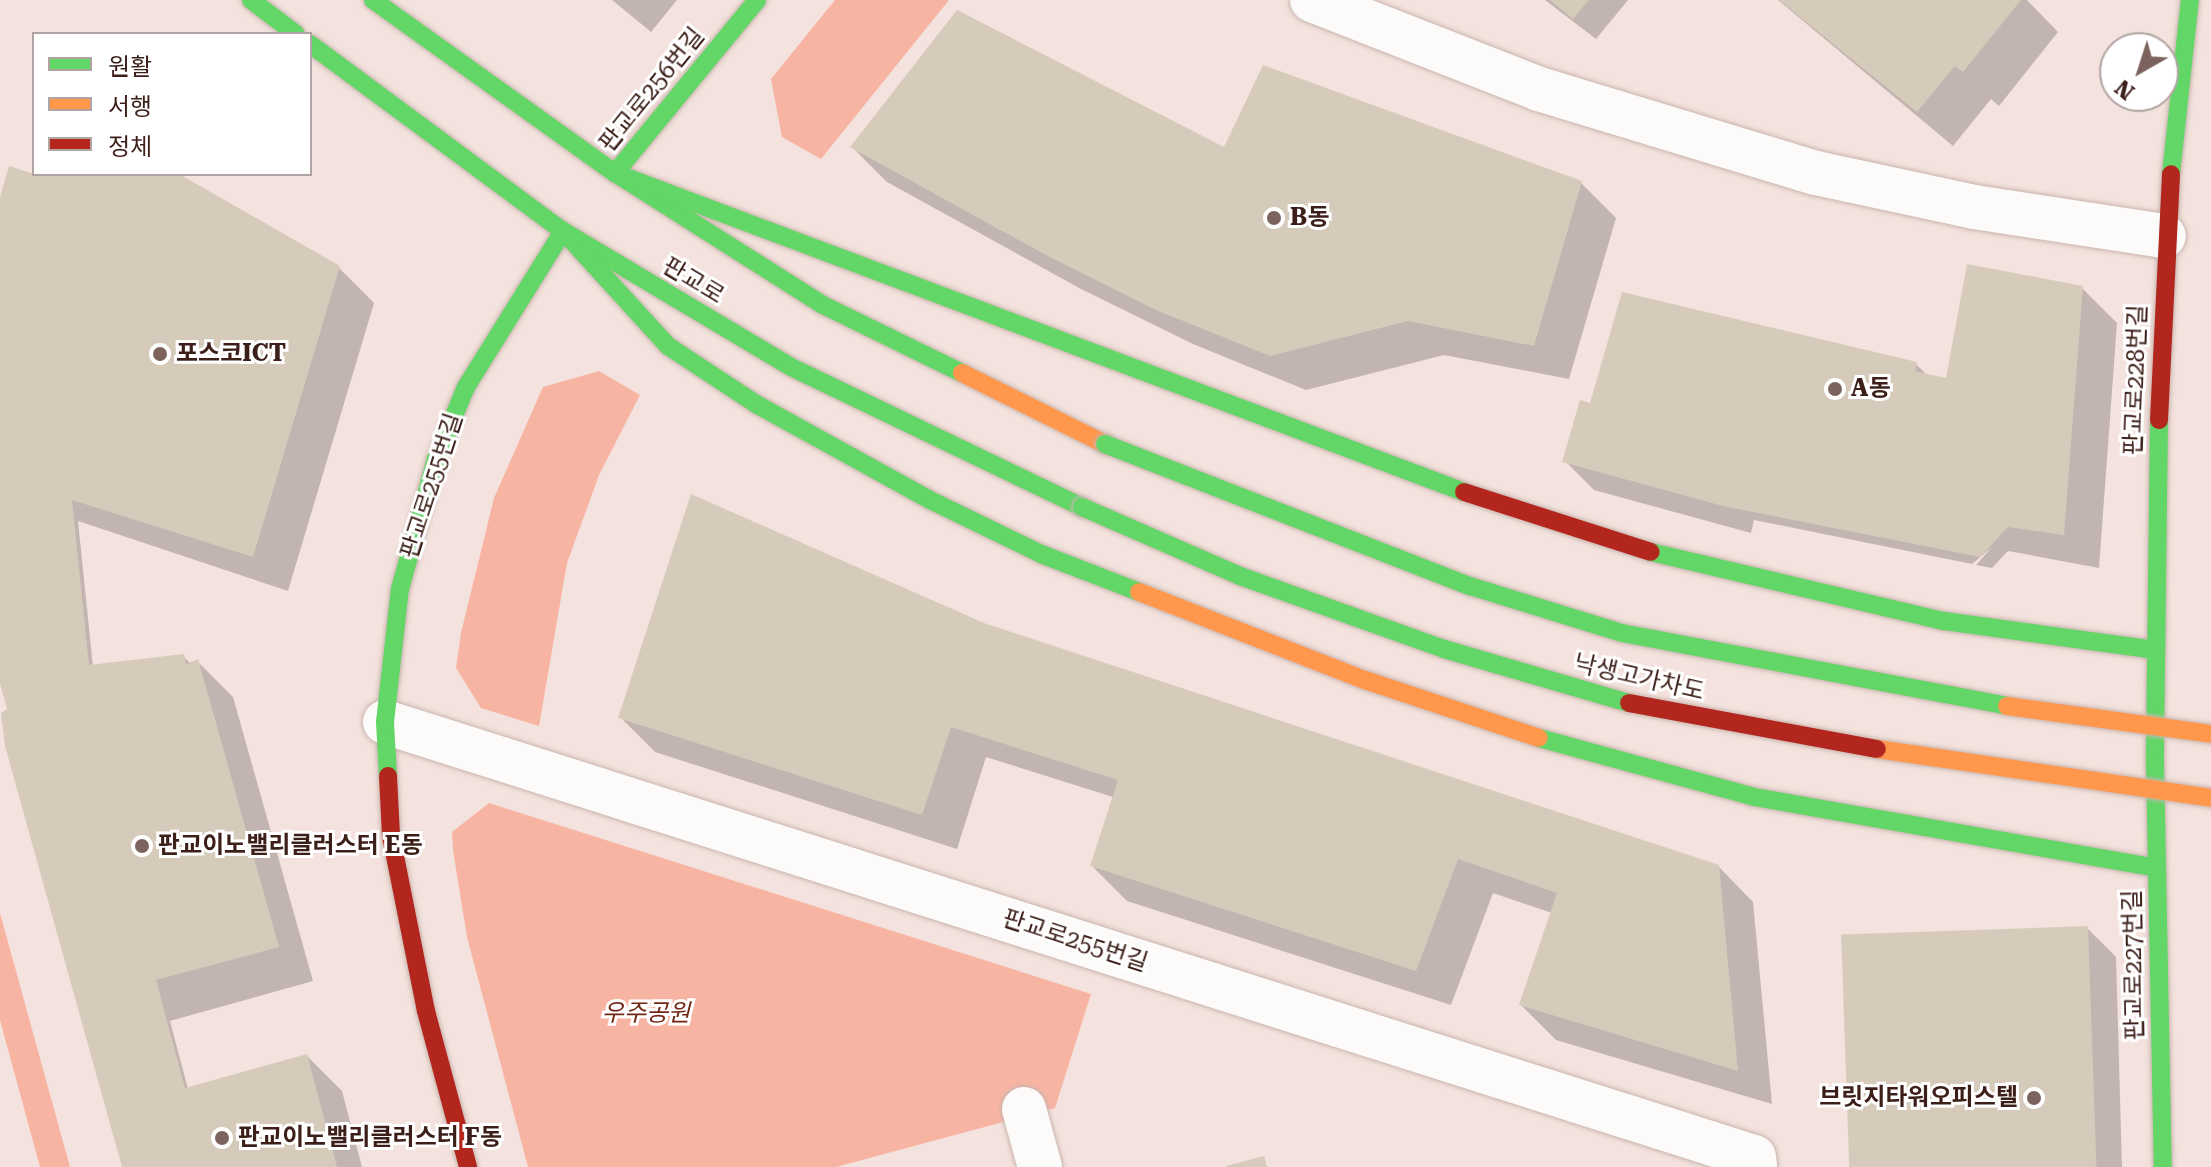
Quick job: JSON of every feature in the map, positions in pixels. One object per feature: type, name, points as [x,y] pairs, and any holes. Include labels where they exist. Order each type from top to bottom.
[{"type":"main road","points":[[251,0],[293,32]]},
{"type":"main road","name":"판교로","points":[[373,0],[615,173],[823,305],[1105,444]]},
{"type":"main road","name":"판교로256번길","points":[[615,173],[757,0]]},
{"type":"main road","name":"판교로228번길","points":[[2155,763],[2164,236],[2190,0]]},
{"type":"main road","name":"판교로","points":[[312,45],[563,231],[791,367],[1082,507]]},
{"type":"main road","points":[[615,173],[844,255],[1429,480],[1637,549],[1944,621],[2156,650]]},
{"type":"main road","points":[[563,231],[668,346],[756,404],[930,500],[1041,554],[1365,680],[1567,747],[1754,797],[2155,868]]},
{"type":"main road","name":"판교로255번길","points":[[468,1167],[402,906],[391,836],[385,722],[400,589],[436,459],[473,375],[563,231]]},
{"type":"main road","name":"낙생고가차도","points":[[1105,444],[1470,586],[1622,633],[2081,720],[2211,734]]},
{"type":"main road","name":"낙생고가차도","points":[[1082,507],[1254,581],[1444,649],[1613,700],[1797,737],[2211,798]]},
{"type":"main road","name":"판교로227번길","points":[[2155,763],[2163,1167]]},
{"type":"street","points":[[1312,0],[1539,89],[1755,156],[1974,207],[2164,236]]},
{"type":"street","name":"판교로255번길","points":[[385,722],[1754,1157],[1755,1167]]},
{"type":"street","points":[[1024,1109],[1040,1167]]},
{"type":"green space","points":[[835,0],[949,0],[821,159],[782,137],[771,79]]},
{"type":"green space","points":[[599,371],[640,395],[599,475],[567,563],[539,726],[481,708],[456,668],[461,633],[494,498],[543,387]]},
{"type":"green space","name":"우주공원","points":[[489,803],[1091,994],[1055,1108],[836,1167],[528,1167],[467,937],[453,850],[452,832]]},
{"type":"green space","points":[[0,913],[70,1167],[40,1167],[0,1020]]},
{"type":"building","points":[[1550,0],[1589,0],[1573,19]]},
{"type":"building","points":[[1779,0],[2021,0],[1963,72],[1955,66],[1917,112]]},
{"type":"building","name":"B동","points":[[957,10],[1224,147],[1263,65],[1582,181],[1534,346],[1408,321],[1270,356],[1156,310],[1044,254],[850,147]]},
{"type":"building","points":[[9,166],[32,173],[32,176],[182,176],[340,266],[253,557],[72,500],[89,665],[184,654],[186,664],[198,659],[279,947],[156,980],[185,1088],[307,1054],[337,1167],[122,1167],[5,746],[1,713],[7,709],[0,684],[0,197]]},
{"type":"building","name":"A동","points":[[1967,264],[2083,286],[2064,535],[2008,527],[1980,557],[1723,506],[1562,462],[1580,400],[1590,403],[1622,292],[1917,362],[1915,371],[1946,378]]},
{"type":"building","points":[[691,494],[984,623],[1719,865],[1738,1071],[1519,1005],[1557,893],[1458,859],[1416,971],[1090,866],[1118,780],[951,727],[922,815],[618,718]]},
{"type":"building","points":[[2088,926],[2096,1167],[1849,1167],[1841,935]]},
{"type":"building","points":[[1264,1156],[1267,1167],[1226,1167],[1226,1166]]},
{"type":"traffic: fast","points":[[251,0],[293,32]]},
{"type":"traffic: fast","points":[[373,0],[615,173],[823,305],[962,373]]},
{"type":"traffic: fast","points":[[615,173],[757,0]]},
{"type":"traffic: fast","points":[[2171,174],[2190,0]]},
{"type":"traffic: fast","points":[[312,45],[563,231],[791,367],[1082,507]]},
{"type":"traffic: fast","points":[[615,173],[1464,492]]},
{"type":"traffic: fast","points":[[563,231],[668,346],[756,404],[930,500],[1041,554],[1139,592]]},
{"type":"traffic: fast","points":[[388,776],[385,722],[400,589],[436,459],[466,387],[563,231]]},
{"type":"traffic: fast","points":[[2159,420],[2155,763],[2163,1167]]},
{"type":"traffic: fast","points":[[1105,444],[1470,586],[1622,633],[2007,706]]},
{"type":"traffic: fast","points":[[1082,507],[1240,576],[1444,649],[1629,703]]},
{"type":"traffic: fast","points":[[1651,552],[1944,621],[2156,650]]},
{"type":"traffic: fast","points":[[1539,738],[1754,797],[2155,868]]},
{"type":"traffic: slow","points":[[962,373],[1105,444]]},
{"type":"traffic: slow","points":[[1139,592],[1365,680],[1539,738]]},
{"type":"traffic: slow","points":[[2007,706],[2211,734]]},
{"type":"traffic: slow","points":[[1877,749],[2211,798]]},
{"type":"traffic: jam","points":[[2159,420],[2171,174]]},
{"type":"traffic: jam","points":[[1464,492],[1651,552]]},
{"type":"traffic: jam","points":[[1629,703],[1877,749]]},
{"type":"traffic: jam","points":[[388,776],[391,836],[426,1011],[468,1167]]},
{"type":"place","name":"B동","points":[[1274,218]]},
{"type":"place","name":"포스코ICT","points":[[160,354]]},
{"type":"place","name":"A동","points":[[1835,389]]},
{"type":"place","name":"판교이노밸리클러스터 E동","points":[[142,846]]},
{"type":"place","name":"브릿지타워오피스텔","points":[[2034,1098]]},
{"type":"place","name":"판교이노밸리클러스터 F동","points":[[222,1138]]}]
